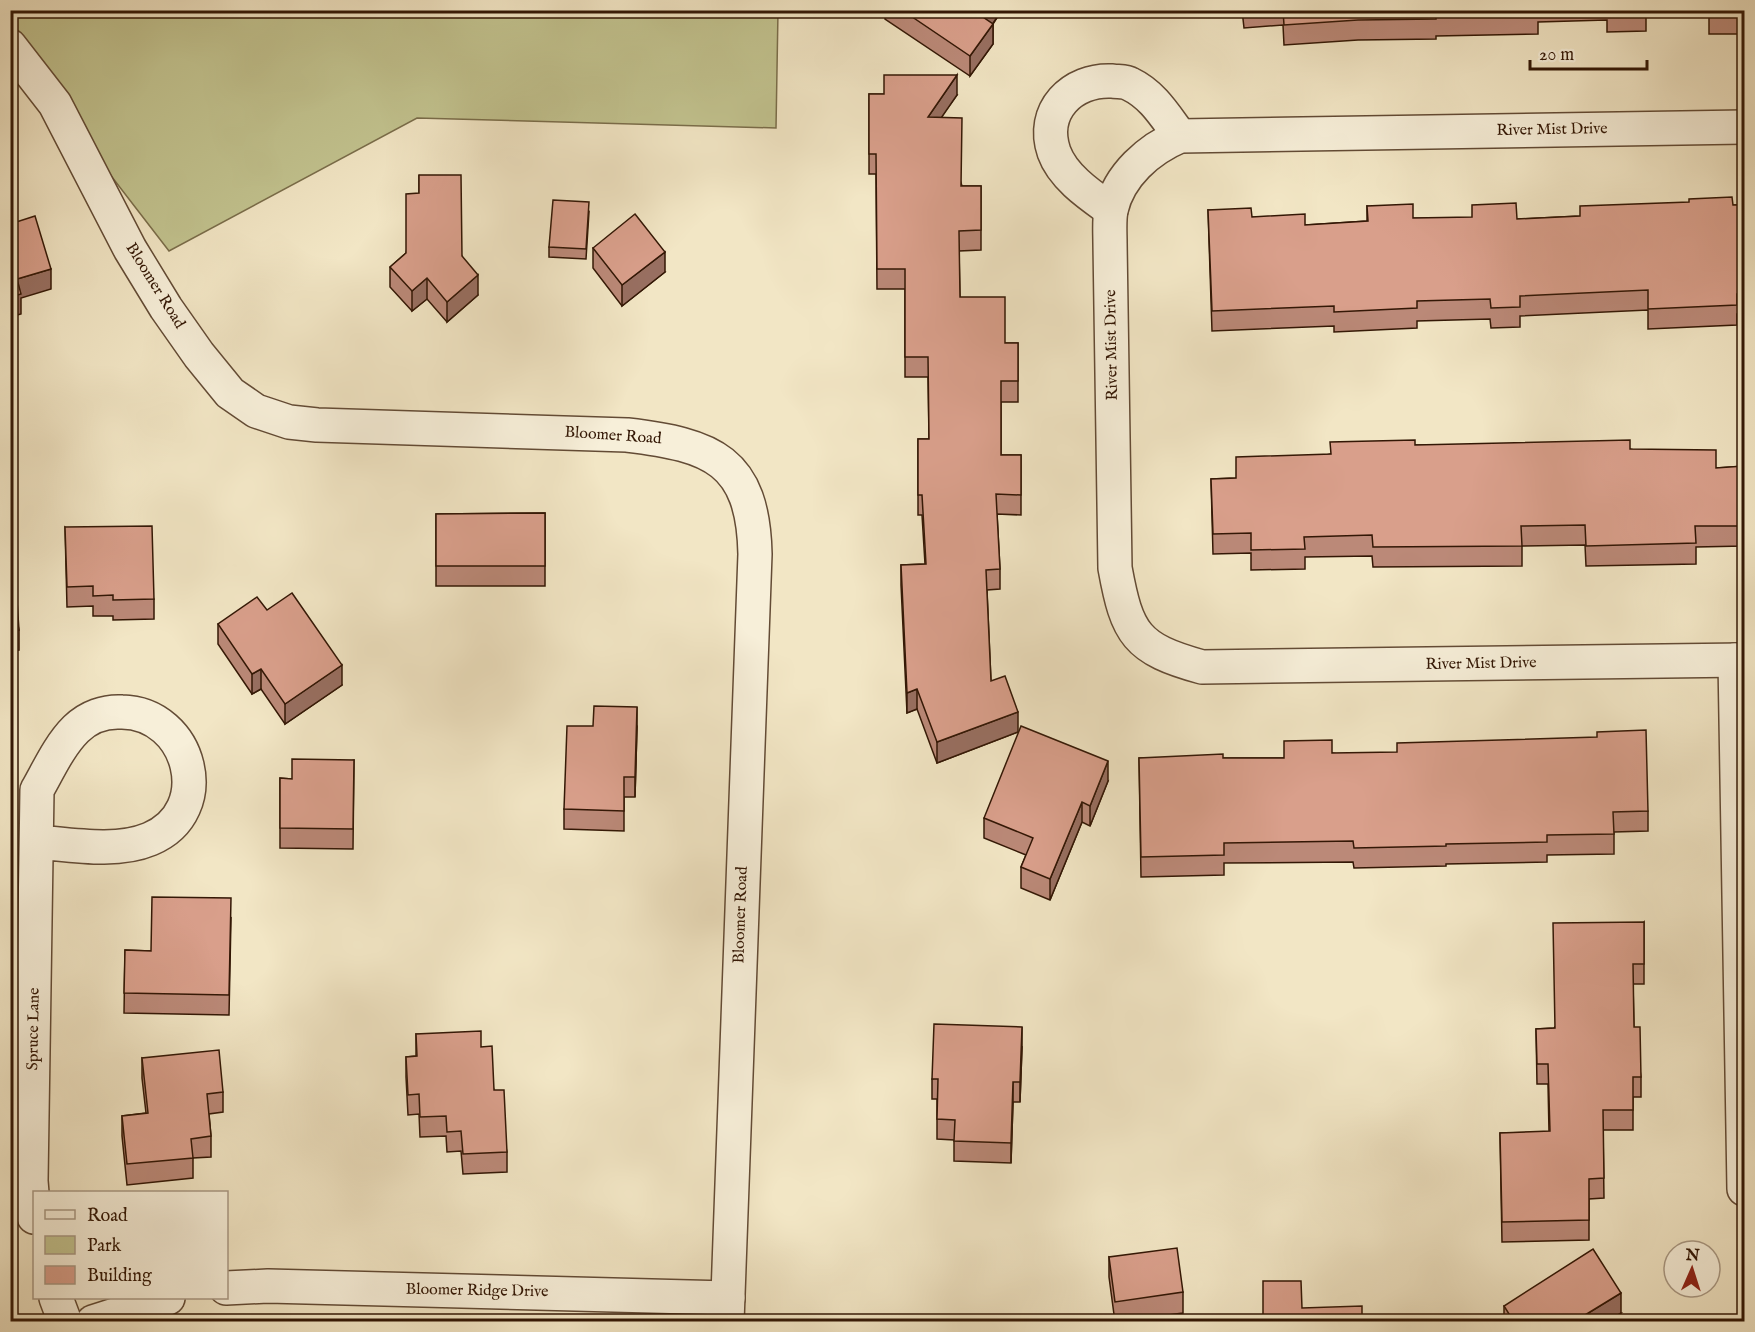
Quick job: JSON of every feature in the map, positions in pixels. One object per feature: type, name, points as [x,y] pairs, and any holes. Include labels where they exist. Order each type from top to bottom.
[{"type":"street","name":"Bloomer Road","points":[[10,46],[55,104],[130,249],[166,308],[230,393],[256,411],[289,422],[317,425],[627,435],[669,440],[697,447],[717,460],[733,474],[746,494],[754,520],[755,555],[728,1310]]},
{"type":"street","points":[[1111,210],[1085,192],[1063,168],[1054,154],[1050,135],[1052,118],[1059,104],[1077,87],[1101,81],[1128,82],[1152,98],[1180,136]]},
{"type":"street","name":"River Mist Drive","points":[[1744,127],[1180,136],[1157,146],[1138,163],[1123,183],[1111,210],[1115,568],[1121,602],[1129,625],[1138,638],[1170,659],[1202,668],[1740,660],[1744,1189]]},
{"type":"street","name":"Spruce Lane","points":[[33,1204],[31,1181],[38,842],[24,789],[77,728],[98,715],[111,711],[132,712],[147,716],[167,729],[181,746],[188,765],[188,789],[184,808],[173,825],[150,839],[123,845],[80,846],[38,842]]},
{"type":"street","name":"Bloomer Ridge Drive","points":[[228,1288],[268,1286],[728,1310]]},
{"type":"street","points":[[56,1299],[65,1322]]},
{"type":"street","points":[[93,1322],[165,1299]]},
{"type":"green space","points":[[10,11],[778,11],[776,128],[417,118],[169,251],[11,46]]},
{"type":"building","points":[[902,10],[988,10],[983,17],[993,24],[970,56]]},
{"type":"building","points":[[1283,10],[1538,10],[1538,14],[1436,16],[1436,19],[1358,20],[1284,25]]},
{"type":"building","points":[[1646,10],[1646,11],[1607,11]]},
{"type":"building","points":[[1709,10],[1744,10],[1744,14],[1709,14]]},
{"type":"building","points":[[884,75],[957,75],[928,117],[962,118],[961,186],[981,186],[981,230],[959,231],[960,297],[1005,297],[1005,343],[1018,343],[1018,381],[1001,381],[1001,455],[1021,455],[1021,495],[996,494],[1000,569],[986,570],[991,681],[1005,676],[1018,712],[937,742],[917,689],[907,693],[901,565],[926,564],[922,495],[918,495],[918,439],[929,439],[928,357],[905,357],[905,269],[877,269],[876,154],[869,154],[869,94],[884,94]]},
{"type":"building","points":[[419,175],[461,175],[462,256],[478,275],[447,302],[427,278],[412,291],[390,267],[406,253],[406,194],[419,193]]},
{"type":"building","points":[[1732,197],[1733,205],[1744,205],[1744,294],[1737,294],[1737,305],[1648,309],[1648,290],[1520,296],[1520,307],[1491,308],[1490,299],[1417,301],[1417,308],[1334,312],[1334,306],[1212,311],[1208,210],[1251,208],[1252,217],[1305,214],[1305,225],[1368,221],[1367,206],[1413,204],[1413,218],[1472,217],[1472,205],[1516,203],[1517,219],[1580,216],[1580,206],[1689,202],[1689,199]]},
{"type":"building","points":[[553,200],[589,202],[586,249],[549,247]]},
{"type":"building","points":[[635,214],[665,252],[622,285],[593,248]]},
{"type":"building","points":[[35,216],[51,269],[17,279],[21,294],[10,297],[10,224]]},
{"type":"building","points":[[1415,440],[1415,445],[1630,440],[1630,449],[1716,450],[1716,468],[1744,466],[1744,526],[1695,526],[1696,543],[1586,546],[1585,525],[1521,526],[1522,546],[1373,547],[1372,535],[1304,537],[1305,549],[1251,550],[1251,533],[1213,534],[1211,479],[1236,478],[1236,457],[1331,454],[1330,442]]},
{"type":"building","points":[[545,513],[545,566],[436,566],[436,514]]},
{"type":"building","points":[[152,526],[154,599],[113,600],[113,595],[93,596],[93,586],[67,587],[65,527]]},
{"type":"building","points":[[16,586],[19,630],[10,631],[10,587]]},
{"type":"building","points":[[292,593],[342,665],[285,704],[261,669],[252,674],[218,624],[257,597],[267,610]]},
{"type":"building","points":[[594,706],[637,707],[635,777],[624,777],[624,811],[564,809],[567,726],[593,726]]},
{"type":"building","points":[[1021,726],[1108,761],[1090,806],[1082,802],[1050,879],[1021,867],[1033,838],[984,818]]},
{"type":"building","points":[[1646,730],[1648,811],[1613,812],[1614,834],[1547,835],[1547,842],[1446,844],[1446,846],[1354,848],[1353,841],[1224,843],[1224,855],[1141,857],[1139,758],[1223,754],[1223,758],[1284,758],[1284,741],[1332,740],[1332,753],[1397,752],[1397,743],[1597,737],[1597,732]]},
{"type":"building","points":[[292,759],[354,760],[353,829],[280,828],[280,778],[292,779]]},
{"type":"building","points":[[152,897],[231,898],[229,995],[124,993],[125,950],[151,951]]},
{"type":"building","points":[[1644,922],[1644,964],[1633,964],[1634,1027],[1640,1027],[1641,1077],[1633,1077],[1633,1110],[1603,1110],[1604,1178],[1589,1179],[1589,1220],[1502,1222],[1500,1133],[1550,1131],[1548,1064],[1537,1064],[1536,1029],[1555,1028],[1553,923]]},
{"type":"building","points":[[934,1024],[1022,1027],[1020,1082],[1013,1082],[1011,1143],[954,1141],[955,1120],[937,1119],[938,1079],[932,1079]]},
{"type":"building","points":[[481,1031],[481,1047],[492,1046],[494,1090],[504,1090],[507,1152],[463,1154],[461,1131],[447,1132],[446,1116],[420,1117],[419,1094],[408,1095],[406,1057],[417,1056],[416,1034]]},
{"type":"building","points":[[219,1050],[223,1092],[207,1094],[211,1136],[191,1139],[193,1158],[127,1164],[122,1116],[148,1113],[142,1058]]},
{"type":"building","points":[[1177,1248],[1183,1292],[1115,1302],[1109,1257]]},
{"type":"building","points":[[1593,1249],[1621,1293],[1585,1315],[1599,1322],[1514,1322],[1504,1306]]},
{"type":"building","points":[[1263,1281],[1301,1281],[1302,1308],[1362,1306],[1362,1322],[1263,1322]]}]
